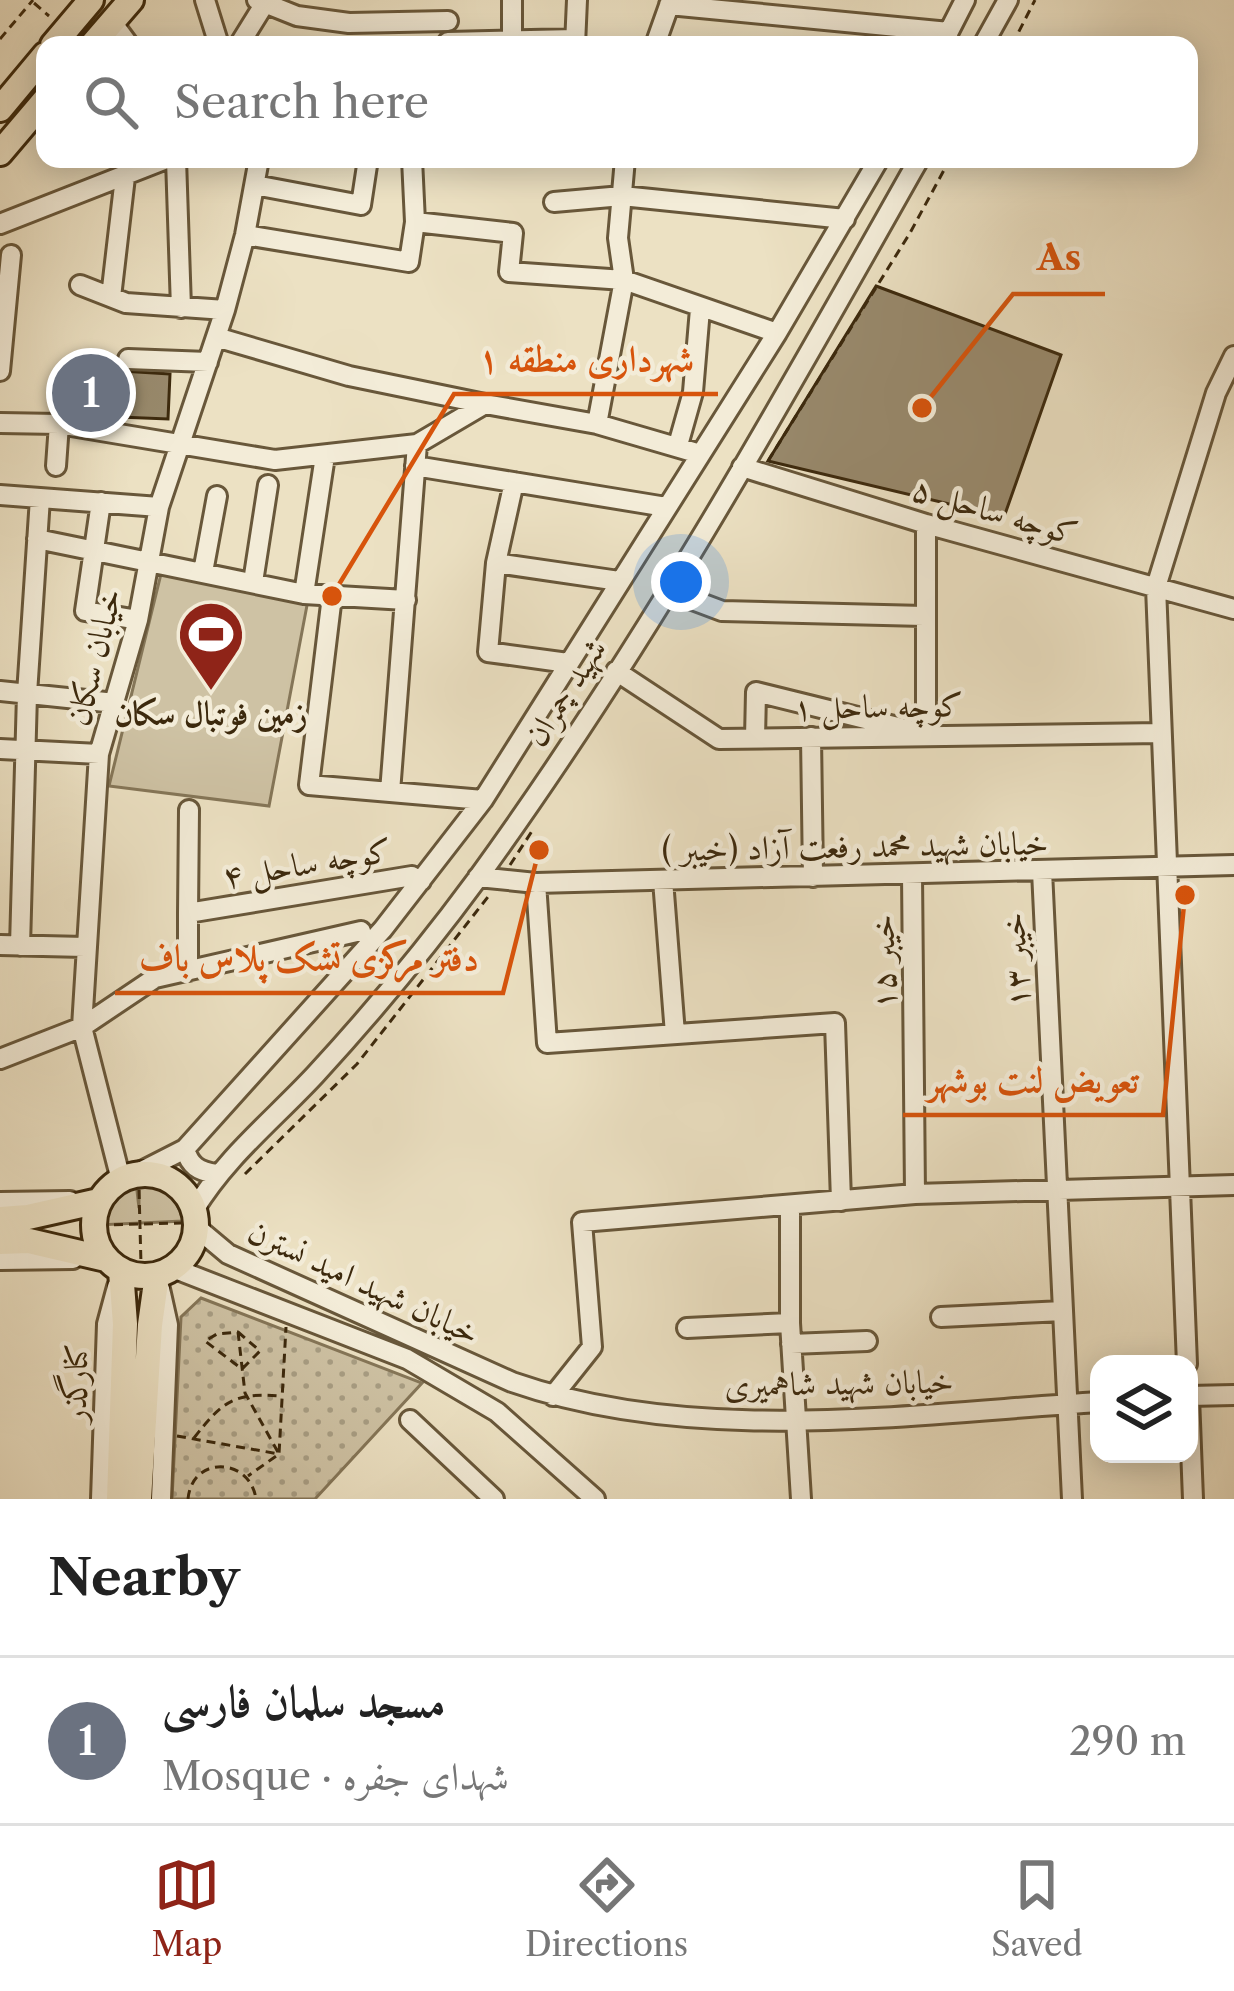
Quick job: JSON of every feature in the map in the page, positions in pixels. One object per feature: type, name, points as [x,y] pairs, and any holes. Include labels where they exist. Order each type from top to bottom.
[{"type":"main road","points":[[61,36],[91,0]]},
{"type":"main road","points":[[100,36],[131,0]]},
{"type":"main road","points":[[0,109],[36,66]]},
{"type":"main road","points":[[0,153],[36,111]]},
{"type":"main road","points":[[0,1242],[29,1241],[140,1268],[192,1248],[185,1193],[153,1175],[131,1179],[99,1214],[94,1231],[140,1268],[145,1391],[140,1499]]},
{"type":"main road","points":[[0,1219],[99,1214]]},
{"type":"main road","points":[[119,1499],[125,1324],[140,1268]]},
{"type":"street","points":[[205,0],[217,36]]},
{"type":"street","points":[[350,36],[374,0]]},
{"type":"street","points":[[512,0],[512,36]]},
{"type":"street","points":[[576,36],[577,0]]},
{"type":"street","points":[[875,23],[877,0]]},
{"type":"street","points":[[947,36],[965,0]]},
{"type":"street","points":[[987,36],[1008,0]]},
{"type":"street","points":[[245,36],[269,2],[297,16],[359,22],[447,10]]},
{"type":"street","points":[[658,36],[670,3],[875,23],[937,36]]},
{"type":"street","points":[[112,22],[122,36]]},
{"type":"street","points":[[0,224],[147,168]]},
{"type":"street","points":[[176,168],[181,308]]},
{"type":"street","name":"خیابان سکان","points":[[131,1179],[82,1027],[99,754],[138,620],[159,507],[225,310],[258,168]]},
{"type":"street","points":[[255,185],[361,205],[367,168]]},
{"type":"street","points":[[245,235],[409,262],[415,222],[412,168]]},
{"type":"street","points":[[597,424],[624,280],[618,238],[624,168]]},
{"type":"street","name":"شهید چمران","points":[[131,1179],[185,1148],[383,929],[483,800],[777,333],[874,168]]},
{"type":"street","name":"شهید چمران","points":[[191,1220],[216,1174],[314,1075],[478,877],[616,671],[742,466],[914,168]]},
{"type":"street","points":[[111,297],[125,178]]},
{"type":"street","points":[[554,202],[622,196],[845,219]]},
{"type":"street","points":[[415,222],[513,233],[508,272],[624,280],[777,333]]},
{"type":"street","points":[[0,371],[11,255]]},
{"type":"street","points":[[823,256],[854,274]]},
{"type":"street","points":[[80,285],[126,303],[225,310]]},
{"type":"street","points":[[678,445],[693,392],[700,309]]},
{"type":"street","points":[[216,337],[349,376],[597,424],[700,454]]},
{"type":"street","points":[[1187,1355],[1156,587],[1234,356]]},
{"type":"street","points":[[128,358],[208,362]]},
{"type":"street","points":[[0,423],[59,424],[275,460],[418,444],[485,404]]},
{"type":"street","points":[[56,466],[59,424]]},
{"type":"street","points":[[390,792],[418,444]]},
{"type":"street","points":[[304,594],[325,455]]},
{"type":"street","points":[[416,466],[666,508]]},
{"type":"street","name":"کوچه ساحل ۵","points":[[742,466],[926,524],[1234,608]]},
{"type":"street","points":[[514,482],[496,563],[488,652],[568,663]]},
{"type":"street","points":[[253,582],[268,485]]},
{"type":"street","points":[[0,495],[159,507]]},
{"type":"street","points":[[203,572],[217,496]]},
{"type":"street","points":[[40,498],[10,945],[85,947]]},
{"type":"street","points":[[101,502],[85,611],[138,620]]},
{"type":"street","points":[[755,738],[756,692],[926,734],[926,524]]},
{"type":"street","points":[[37,539],[304,594],[406,600]]},
{"type":"street","points":[[496,563],[619,580]]},
{"type":"street","points":[[665,590],[722,611],[924,616]]},
{"type":"street","points":[[332,596],[309,784],[483,800]]},
{"type":"street","name":"کوچه ساحل ۱","points":[[616,671],[719,739],[1161,733]]},
{"type":"street","points":[[0,691],[115,703]]},
{"type":"street","points":[[811,737],[813,877]]},
{"type":"street","points":[[0,749],[99,754]]},
{"type":"street","points":[[188,913],[189,810]]},
{"type":"street","name":"( خیبر) خیابان شهید محمد رفعت آزاد","points":[[478,877],[536,884],[1234,866]]},
{"type":"street","name":"خیبر ۱۳","points":[[1042,872],[1072,1499]]},
{"type":"street","name":"خیبر ۱۵","points":[[912,874],[915,1194]]},
{"type":"street","name":"کوچه ساحل ۴","points":[[188,971],[188,913],[412,876],[421,881]]},
{"type":"street","points":[[663,880],[675,1034]]},
{"type":"street","points":[[536,884],[548,1043],[835,1023],[841,1201]]},
{"type":"street","points":[[0,1059],[82,1027],[155,978],[362,931]]},
{"type":"street","points":[[185,1148],[189,1162],[200,1171],[216,1174]]},
{"type":"street","points":[[553,1396],[592,1347],[583,1222],[915,1194],[1234,1185]]},
{"type":"street","points":[[0,1202],[99,1214]]},
{"type":"street","points":[[790,1206],[790,1323],[801,1499]]},
{"type":"street","name":"خیابان شهید امید نسترن","points":[[191,1220],[228,1254],[512,1382]]},
{"type":"street","points":[[0,1260],[140,1268],[168,1325],[161,1499]]},
{"type":"street","name":"خیابان شهید امید نسترن","points":[[140,1268],[289,1313],[407,1359],[497,1412],[595,1499]]},
{"type":"street","name":"کنارگذر","points":[[100,1499],[107,1324],[140,1268]]},
{"type":"street","points":[[941,1317],[1063,1311]]},
{"type":"street","points":[[687,1328],[790,1323]]},
{"type":"street","points":[[407,1359],[416,1339]]},
{"type":"street","points":[[791,1344],[867,1341]]},
{"type":"street","name":"خیابان شهید شاهمیری","points":[[512,1382],[625,1411],[795,1421],[1090,1403]]},
{"type":"street","points":[[1198,1396],[1234,1395]]},
{"type":"street","points":[[410,1420],[494,1499]]},
{"type":"street","points":[[1191,1463],[1192,1499]]},
{"type":"path","points":[[0,39],[32,0],[50,17]]},
{"type":"path","points":[[1017,36],[1035,0]]},
{"type":"path","points":[[131,1179],[140,1224],[140,1268]]},
{"type":"path","points":[[99,1214],[140,1224],[191,1220]]},
{"type":"path","points":[[279,1454],[289,1313]]},
{"type":"path","points":[[238,1332],[245,1393],[279,1454]]},
{"type":"path","points":[[238,1332],[260,1352],[242,1370],[205,1341],[238,1332]]},
{"type":"path","points":[[193,1439],[216,1410],[245,1393],[282,1396]]},
{"type":"path","points":[[164,1434],[279,1454]]},
{"type":"path","points":[[248,1476],[279,1454]]},
{"type":"path","points":[[188,1499],[199,1474],[215,1466],[233,1466],[248,1476],[256,1499]]},
{"type":"shaded area","name":"زمین فوتبال سکان","points":[[161,574],[308,600],[269,806],[109,786]]},
{"type":"shaded area","points":[[136,1182],[139,1208],[139,1182],[168,1194],[183,1221],[98,1225],[110,1197]]},
{"type":"shaded area","points":[[201,1298],[422,1383],[315,1499],[172,1499],[181,1317]]},
{"type":"building","points":[[876,286],[1061,355],[1004,517],[768,461]]},
{"type":"building","points":[[121,371],[170,374],[168,419],[119,417]]},
{"type":"place","name":"مسجد سلمان فارسی","points":[[91,393]]},
{"type":"place","name":"As","points":[[922,408]]},
{"type":"place","name":"شهرداری منطقه ١","points":[[332,596]]},
{"type":"place","name":"زمین فوتبال سکان","points":[[211,693]]},
{"type":"place","name":"دفتر مرکزی تشک پلاس باف","points":[[539,850]]},
{"type":"place","name":"تعویض لنت بوشهر","points":[[1185,895]]}]
